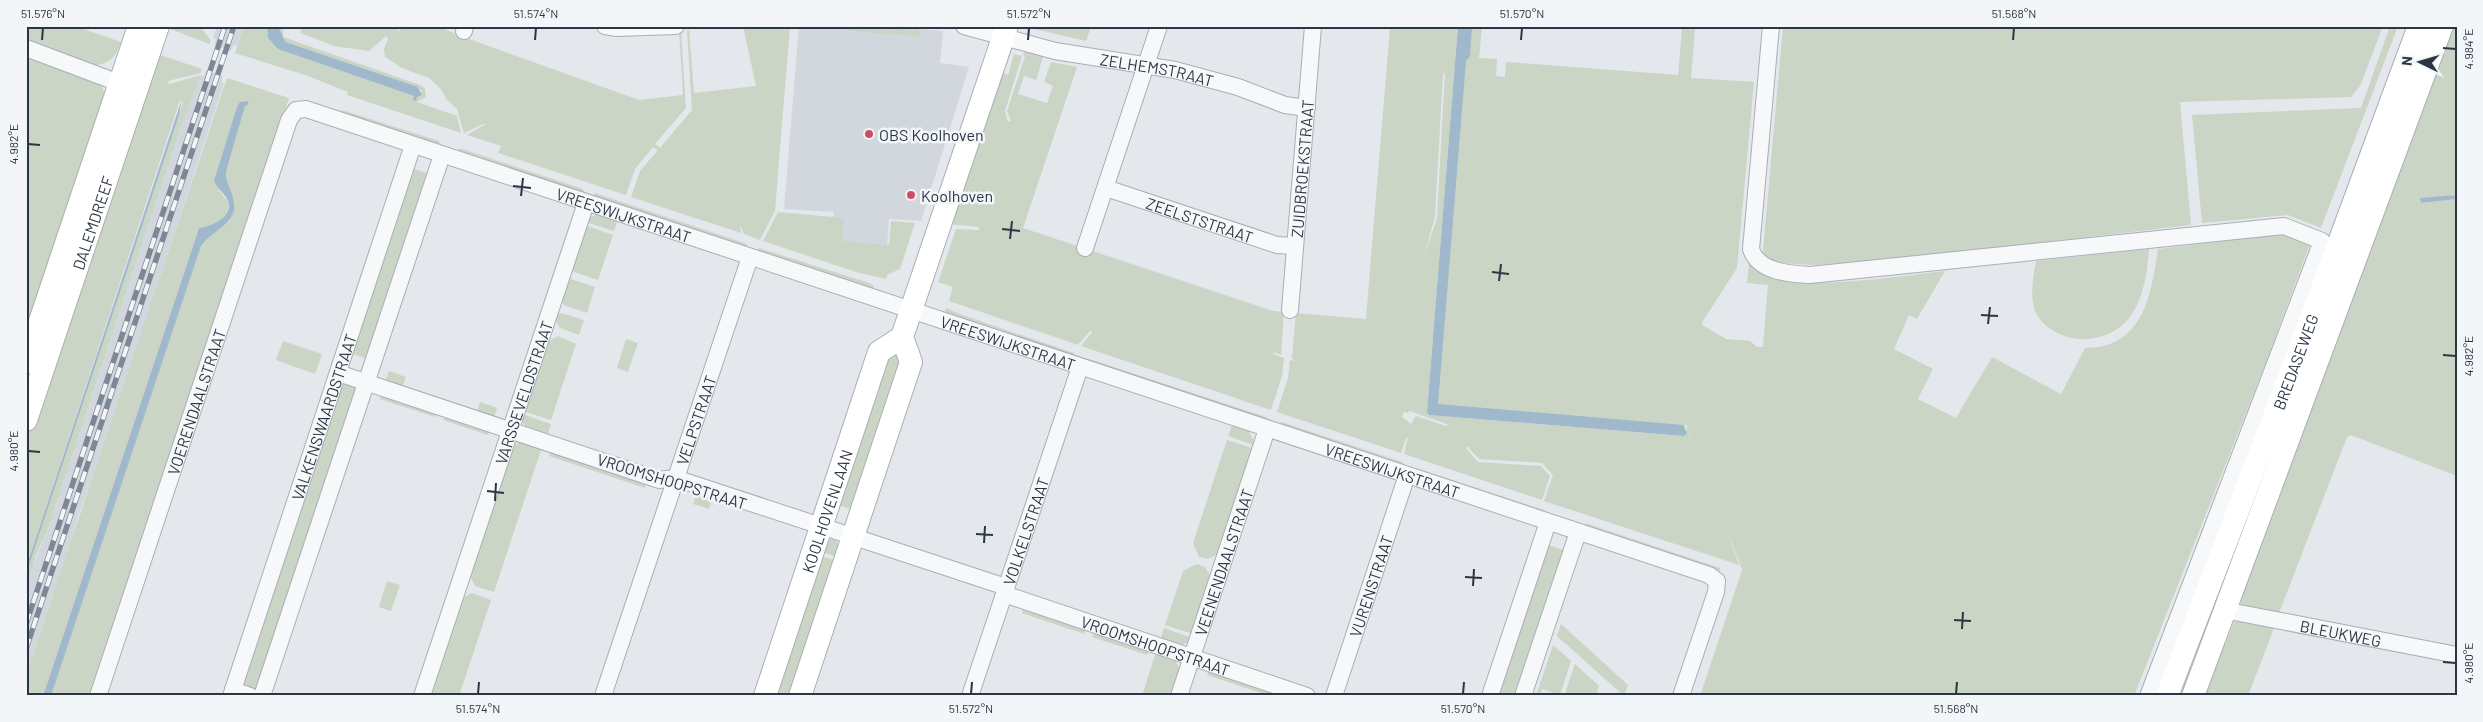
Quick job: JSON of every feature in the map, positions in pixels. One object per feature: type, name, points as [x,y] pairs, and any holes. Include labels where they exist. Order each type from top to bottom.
[{"type":"street","points":[[605,26],[617,28],[676,26]]},
{"type":"street","name":"ZELHEMSTRAAT","points":[[964,26],[1005,32],[1055,51],[1146,65],[1216,80],[1285,105],[1307,108]]},
{"type":"street","points":[[1086,248],[1159,26]]},
{"type":"street","name":"ZUIDBROEKSTRAAT","points":[[1290,310],[1313,26]]},
{"type":"street","name":"BREDASEWEG","points":[[1771,26],[1751,249],[1753,255],[1764,265],[1784,273],[1810,275],[2284,226],[2322,241],[2148,696]]},
{"type":"street","name":"BREDASEWEG","points":[[2167,696],[2287,383],[2419,26]]},
{"type":"street","name":"BREDASEWEG","points":[[2192,696],[2442,26]]},
{"type":"street","points":[[902,337],[1005,32]]},
{"type":"street","name":"DALEMDREEF","points":[[26,363],[147,35]]},
{"type":"street","points":[[26,48],[128,86]]},
{"type":"street","name":"DALEMDREEF","points":[[26,420],[128,86]]},
{"type":"street","name":"VREESWIJKSTRAAT","points":[[296,110],[306,109],[1708,576],[1717,581],[1716,592],[1681,696]]},
{"type":"street","name":"VOERENDAALSTRAAT","points":[[98,696],[289,120],[296,110]]},
{"type":"street","name":"VALKENSWAARDSTRAAT","points":[[250,696],[232,693],[413,145]]},
{"type":"street","name":"VALKENSWAARDSTRAAT","points":[[262,696],[442,154]]},
{"type":"street","name":"ZEELSTSTRAAT","points":[[1106,188],[1277,245],[1295,246]]},
{"type":"street","name":"VARSSEVELDSTRAAT","points":[[422,696],[586,203]]},
{"type":"street","name":"VELPSTRAAT","points":[[603,696],[750,257]]},
{"type":"street","name":"KOOLHOVENLAAN","points":[[764,696],[879,352],[902,337],[911,362],[800,696]]},
{"type":"street","name":"VOLKELSTRAAT","points":[[970,696],[1080,367]]},
{"type":"street","name":"VROOMSHOOPSTRAAT","points":[[338,372],[659,480],[675,478],[1307,696]]},
{"type":"street","name":"VEENENDAALSTRAAT","points":[[1179,696],[1267,429]]},
{"type":"street","name":"VURENSTRAAT","points":[[1334,696],[1407,475]]},
{"type":"street","points":[[1490,696],[1548,522]]},
{"type":"street","points":[[1523,696],[1578,532]]},
{"type":"street","name":"BLEUKWEG","points":[[2224,610],[2457,655]]},
{"type":"shaded area","points":[[217,26],[244,26],[237,46],[234,45],[231,51],[214,45],[216,39],[213,38]]},
{"type":"shaded area","name":"OBS Koolhoven","points":[[799,26],[882,26],[943,31],[940,63],[969,67],[921,221],[889,219],[887,246],[832,241],[834,212],[784,209]]},
{"type":"shaded area","points":[[206,70],[223,76],[221,82],[224,83],[108,435],[79,514],[60,580],[53,594],[26,675],[26,591],[33,566],[48,528],[182,123],[201,75],[204,76]]},
{"type":"green space","points":[[26,26],[75,26],[121,42],[110,60],[101,64],[90,65],[26,42]]},
{"type":"green space","points":[[163,26],[200,26],[211,41],[209,44]]},
{"type":"green space","points":[[244,26],[267,26],[268,38],[278,49],[414,96],[413,100],[422,91],[418,87],[283,41],[278,36],[278,26],[283,26],[283,37],[420,85],[425,88],[426,97],[417,102],[457,116],[461,133],[347,95],[348,92],[308,76],[235,53]]},
{"type":"green space","points":[[302,26],[392,26],[401,32],[397,26],[437,26],[461,36],[461,42],[464,36],[469,37],[472,26],[469,39],[639,100],[683,95],[679,32],[681,31],[686,108],[655,144],[660,148],[692,110],[687,30],[689,30],[694,93],[756,86],[743,26],[790,26],[775,211],[760,240],[744,234],[740,225],[741,233],[631,197],[640,171],[658,150],[653,147],[635,169],[626,195],[498,153],[501,146],[467,135],[486,124],[464,133],[457,109],[447,100],[440,88],[429,78],[402,68],[385,57],[384,49],[388,39],[386,36],[369,51],[334,46],[300,33]]},
{"type":"green space","points":[[854,26],[908,33],[868,26],[890,26],[908,31],[909,26],[914,26],[909,33],[914,31],[915,26],[920,26],[918,49],[918,36],[849,31]]},
{"type":"green space","points":[[1022,26],[1090,26],[1091,27],[1086,41]]},
{"type":"green space","points":[[1390,26],[1458,26],[1427,412],[1429,415],[1683,436],[1686,433],[1686,426],[1693,443],[1686,424],[1683,430],[1429,407],[1469,26],[1482,26],[1479,58],[1497,59],[1496,76],[1505,77],[1506,62],[1678,75],[1682,28],[1695,28],[1691,78],[1754,82],[1737,268],[1702,325],[1726,339],[1750,341],[1757,347],[1763,347],[1768,285],[1747,283],[1749,262],[1760,272],[1768,276],[1806,282],[1855,281],[1945,271],[1917,319],[1909,315],[1894,349],[1933,369],[1918,399],[1956,418],[1992,357],[2061,394],[2085,348],[2105,346],[2120,339],[2132,329],[2141,316],[2152,284],[2158,249],[2290,233],[2311,241],[2268,357],[2134,696],[1700,696],[1742,570],[1726,527],[1739,565],[1544,501],[1553,475],[1542,463],[1479,459],[1467,446],[1466,448],[1478,462],[1541,466],[1550,476],[1542,500],[1404,454],[1408,438],[1406,438],[1401,453],[1277,412],[1288,378],[1290,360],[1295,361],[1292,358],[1296,313],[1366,319]],"holes":[[[1445,72],[1437,218],[1423,259],[1435,217],[1443,74]],[[1409,411],[1447,424],[1448,424],[1446,426],[1416,416],[1411,424],[1402,417],[1404,412],[1408,413]]]},
{"type":"green space","points":[[1783,26],[2383,26],[2360,86],[2351,97],[2180,102],[2191,225],[1881,261],[1813,265],[1762,262]]},
{"type":"green space","points":[[2390,26],[2398,26],[2321,228],[2288,215],[2202,223],[2192,115],[2361,108]]},
{"type":"green space","points":[[2450,26],[2457,26],[2457,195],[2420,199],[2421,203],[2457,199],[2457,476],[2351,435],[2347,437],[2279,613],[2457,646],[2457,651],[2244,611],[2241,602],[2243,597],[2238,595]]},
{"type":"green space","points":[[1025,50],[1044,54],[1036,80],[1024,76],[1018,94],[1047,103],[1053,86],[1044,82],[1051,62],[1077,67],[1023,228],[1273,311],[1284,312],[1281,355],[1274,352],[1273,354],[1284,358],[1282,376],[1271,410],[1081,346],[1092,332],[1091,330],[1078,345],[949,301],[953,287],[938,282],[956,229],[979,230],[979,227],[949,224],[1001,73],[1008,75],[1014,54],[1022,56],[1005,111],[1008,122],[1011,121],[1007,111],[1025,56],[1023,55]]},
{"type":"green space","points":[[154,53],[202,69],[201,73],[168,81],[169,84],[201,75],[182,123],[48,528],[36,555],[26,591],[26,574],[183,102],[180,100],[26,568],[26,432]]},
{"type":"green space","points":[[26,57],[100,83],[108,99],[26,349]]},
{"type":"green space","points":[[227,78],[289,98],[90,696],[51,696],[201,246],[227,223],[233,213],[226,172],[245,106],[237,107],[219,190],[228,202],[228,208],[220,221],[199,228],[43,696],[26,696],[26,675]]},
{"type":"green space","points":[[342,110],[439,141],[441,147],[341,112]]},
{"type":"green space","points":[[459,148],[583,189],[585,194],[458,154]]},
{"type":"green space","points":[[411,168],[432,175],[370,360],[350,353]]},
{"type":"green space","points":[[595,193],[747,244],[748,248],[592,198]]},
{"type":"green space","points":[[778,212],[844,218],[842,241],[889,245],[891,221],[915,223],[900,269],[887,275],[886,279],[856,272],[763,241]]},
{"type":"green space","points":[[599,213],[618,219],[614,231],[586,222],[587,219]]},
{"type":"green space","points":[[585,225],[613,235],[598,280],[574,272],[571,267]]},
{"type":"green space","points":[[759,248],[874,286],[872,291],[755,253]]},
{"type":"green space","points":[[2149,249],[2146,276],[2134,311],[2120,327],[2109,334],[2096,338],[2071,338],[2059,334],[2039,318],[2032,298],[2036,261]]},
{"type":"green space","points":[[571,279],[595,287],[587,313],[564,305],[560,299],[566,282]]},
{"type":"green space","points":[[946,308],[1074,353],[1073,358],[944,315]]},
{"type":"green space","points":[[561,313],[584,320],[579,335],[560,328],[554,317]]},
{"type":"green space","points":[[558,336],[576,344],[551,420],[523,411],[546,343]]},
{"type":"green space","points":[[626,339],[638,343],[628,372],[617,368]]},
{"type":"green space","points":[[283,341],[322,354],[315,374],[276,360]]},
{"type":"green space","points":[[896,347],[907,362],[857,511],[832,503],[882,354]]},
{"type":"green space","points":[[1089,359],[1266,417],[1268,421],[1087,362]]},
{"type":"green space","points":[[389,371],[406,377],[402,388],[385,382]]},
{"type":"green space","points":[[349,383],[353,385],[358,396],[261,686],[250,692],[246,690],[241,679],[337,389]]},
{"type":"green space","points":[[381,394],[437,412],[435,417],[380,399]]},
{"type":"green space","points":[[480,402],[497,408],[494,418],[477,413]]},
{"type":"green space","points":[[522,414],[551,424],[547,436],[527,430],[521,418]]},
{"type":"green space","points":[[445,415],[490,430],[488,435],[443,420]]},
{"type":"green space","points":[[1282,422],[1402,462],[1407,467],[1277,424]]},
{"type":"green space","points":[[1232,425],[1249,431],[1256,446],[1228,436]]},
{"type":"green space","points":[[1227,440],[1255,449],[1220,553],[1208,559],[1199,557],[1193,543]]},
{"type":"green space","points":[[523,441],[542,447],[494,592],[475,586],[469,574],[511,447]]},
{"type":"green space","points":[[551,450],[647,482],[645,488],[549,456]]},
{"type":"green space","points":[[1416,468],[1544,510],[1547,516],[1414,470]]},
{"type":"green space","points":[[697,493],[712,498],[709,509],[693,504]]},
{"type":"green space","points":[[1588,524],[1720,568],[1720,574],[1584,525]]},
{"type":"green space","points":[[832,539],[836,540],[843,554],[842,559],[817,550],[818,546]]},
{"type":"green space","points":[[1546,544],[1566,551],[1518,696],[1495,696]]},
{"type":"green space","points":[[816,554],[840,562],[796,696],[768,696]]},
{"type":"green space","points":[[1197,564],[1205,567],[1212,579],[1193,634],[1165,625],[1183,571]]},
{"type":"green space","points":[[387,581],[400,585],[391,611],[379,607]]},
{"type":"green space","points":[[472,593],[491,600],[459,696],[428,696],[460,599]]},
{"type":"green space","points":[[1024,608],[1086,629],[1084,634],[1022,613]]},
{"type":"green space","points":[[2242,618],[2457,658],[2457,663],[2274,628],[2248,696],[2200,696],[2220,644],[2225,645],[2234,622]]},
{"type":"green space","points":[[1561,624],[1628,685],[1624,696],[1557,636]]},
{"type":"green space","points":[[1164,628],[1192,638],[1192,640],[1178,647],[1160,641]]},
{"type":"green space","points":[[1094,632],[1149,650],[1147,655],[1092,637]]},
{"type":"green space","points":[[1553,645],[1571,661],[1560,695],[1542,689],[1540,696],[1536,696]]},
{"type":"green space","points":[[1156,652],[1174,658],[1181,672],[1173,696],[1142,696]]},
{"type":"green space","points":[[1575,664],[1599,686],[1596,696],[1564,696]]},
{"type":"green space","points":[[1209,670],[1287,696],[1270,696],[1207,675]]},
{"type":"water","points":[[267,26],[278,26],[278,36],[283,41],[418,87],[422,95],[417,97],[416,101],[413,100],[414,96],[278,49],[268,38]]},
{"type":"water","points":[[1458,26],[1472,26],[1470,56],[1466,61],[1438,404],[1683,425],[1687,433],[1684,436],[1429,415],[1427,412]]},
{"type":"water","points":[[182,99],[179,115],[26,574],[26,568]]},
{"type":"water","points":[[247,101],[249,104],[245,106],[226,172],[234,203],[232,216],[228,222],[201,246],[51,696],[43,696],[199,228],[217,222],[226,214],[228,209],[229,203],[226,197],[214,181],[237,107],[240,102]]},
{"type":"water","points":[[2457,195],[2457,199],[2421,203],[2420,198]]},
{"type":"waterway","points":[[275,26],[284,44]]},
{"type":"railway","points":[[26,624],[225,26]]},
{"type":"railway","points":[[26,649],[234,26]]},
{"type":"place","name":"OBS Koolhoven","points":[[869,134]]},
{"type":"place","name":"Koolhoven","points":[[911,195]]}]
